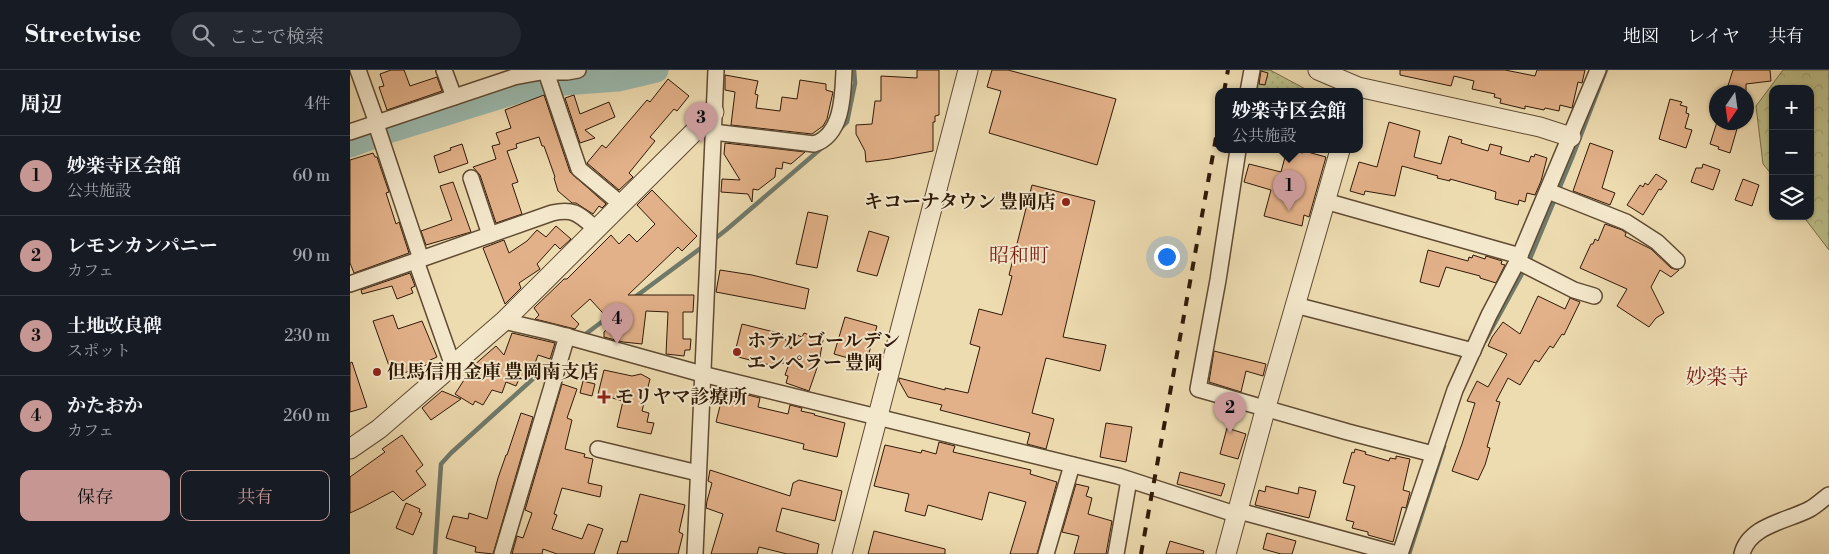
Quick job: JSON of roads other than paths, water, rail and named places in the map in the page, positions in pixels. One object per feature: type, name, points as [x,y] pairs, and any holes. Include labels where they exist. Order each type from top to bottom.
[{"type":"street","points":[[358,70],[452,366]]},
{"type":"street","points":[[444,70],[454,97]]},
{"type":"street","points":[[350,132],[378,130],[454,97],[493,77],[549,80],[567,72],[578,70]]},
{"type":"street","points":[[695,554],[716,70]]},
{"type":"street","points":[[713,132],[814,144],[821,142],[830,134],[837,121],[844,70]]},
{"type":"street","points":[[842,554],[968,70]]},
{"type":"street","points":[[1249,88],[1252,70]]},
{"type":"street","points":[[1318,70],[1360,83],[1540,127],[1571,137]]},
{"type":"street","points":[[504,321],[878,419],[1072,465],[1238,513],[1399,554],[1455,390],[1519,259],[1598,70]]},
{"type":"street","points":[[549,80],[579,169],[621,204]]},
{"type":"street","points":[[350,449],[379,430],[504,321],[714,112]]},
{"type":"street","points":[[1238,153],[1218,280],[1198,389],[1348,432],[1434,454]]},
{"type":"street","points":[[1226,554],[1339,153]]},
{"type":"street","points":[[471,178],[490,235]]},
{"type":"street","points":[[1548,191],[1626,222],[1657,242],[1677,261]]},
{"type":"street","points":[[1325,201],[1519,259],[1574,290],[1594,296]]},
{"type":"street","points":[[350,284],[552,213],[566,210],[583,217],[596,229]]},
{"type":"street","points":[[1295,305],[1473,351]]},
{"type":"street","points":[[502,554],[567,336]]},
{"type":"street","points":[[598,449],[698,473]]},
{"type":"street","points":[[1046,554],[1072,465]]},
{"type":"street","points":[[1116,554],[1129,480]]},
{"type":"street","points":[[1742,554],[1744,547],[1759,530],[1812,508],[1829,495]]},
{"type":"waterway","points":[[350,145],[391,130],[537,85],[618,79],[656,70]]},
{"type":"waterway","points":[[838,131],[847,122],[855,83],[854,70]]},
{"type":"waterway","points":[[1485,341],[1529,261],[1606,70]]},
{"type":"waterway","points":[[712,241],[824,146]]},
{"type":"waterway","points":[[635,297],[705,245]]},
{"type":"waterway","points":[[583,336],[611,315]]},
{"type":"waterway","points":[[435,554],[441,464],[556,358]]},
{"type":"waterway","points":[[1409,554],[1444,446]]},
{"type":"railway","points":[[1225,88],[1228,70]]},
{"type":"railway","points":[[1141,554],[1215,143]]},
{"type":"place","name":"土地改良碑","points":[[701,143]]},
{"type":"place","name":"キコーナタウン 豊岡店","points":[[1066,202]]},
{"type":"place","name":"妙楽寺区会館","points":[[1289,211]]},
{"type":"place","name":"かたおか","points":[[617,344]]},
{"type":"place","name":"ホテル ゴールデン エンペラー 豊岡","points":[[737,352]]},
{"type":"place","name":"但馬信用金庫 豊岡南支店","points":[[377,372]]},
{"type":"place","name":"モリヤマ診療所","points":[[604,397]]},
{"type":"place","name":"レモンカンパニー","points":[[1230,433]]},
{"type":"district","name":"昭和町","points":[[1019,256]]},
{"type":"district","name":"妙楽寺","points":[[1717,378]]}]
